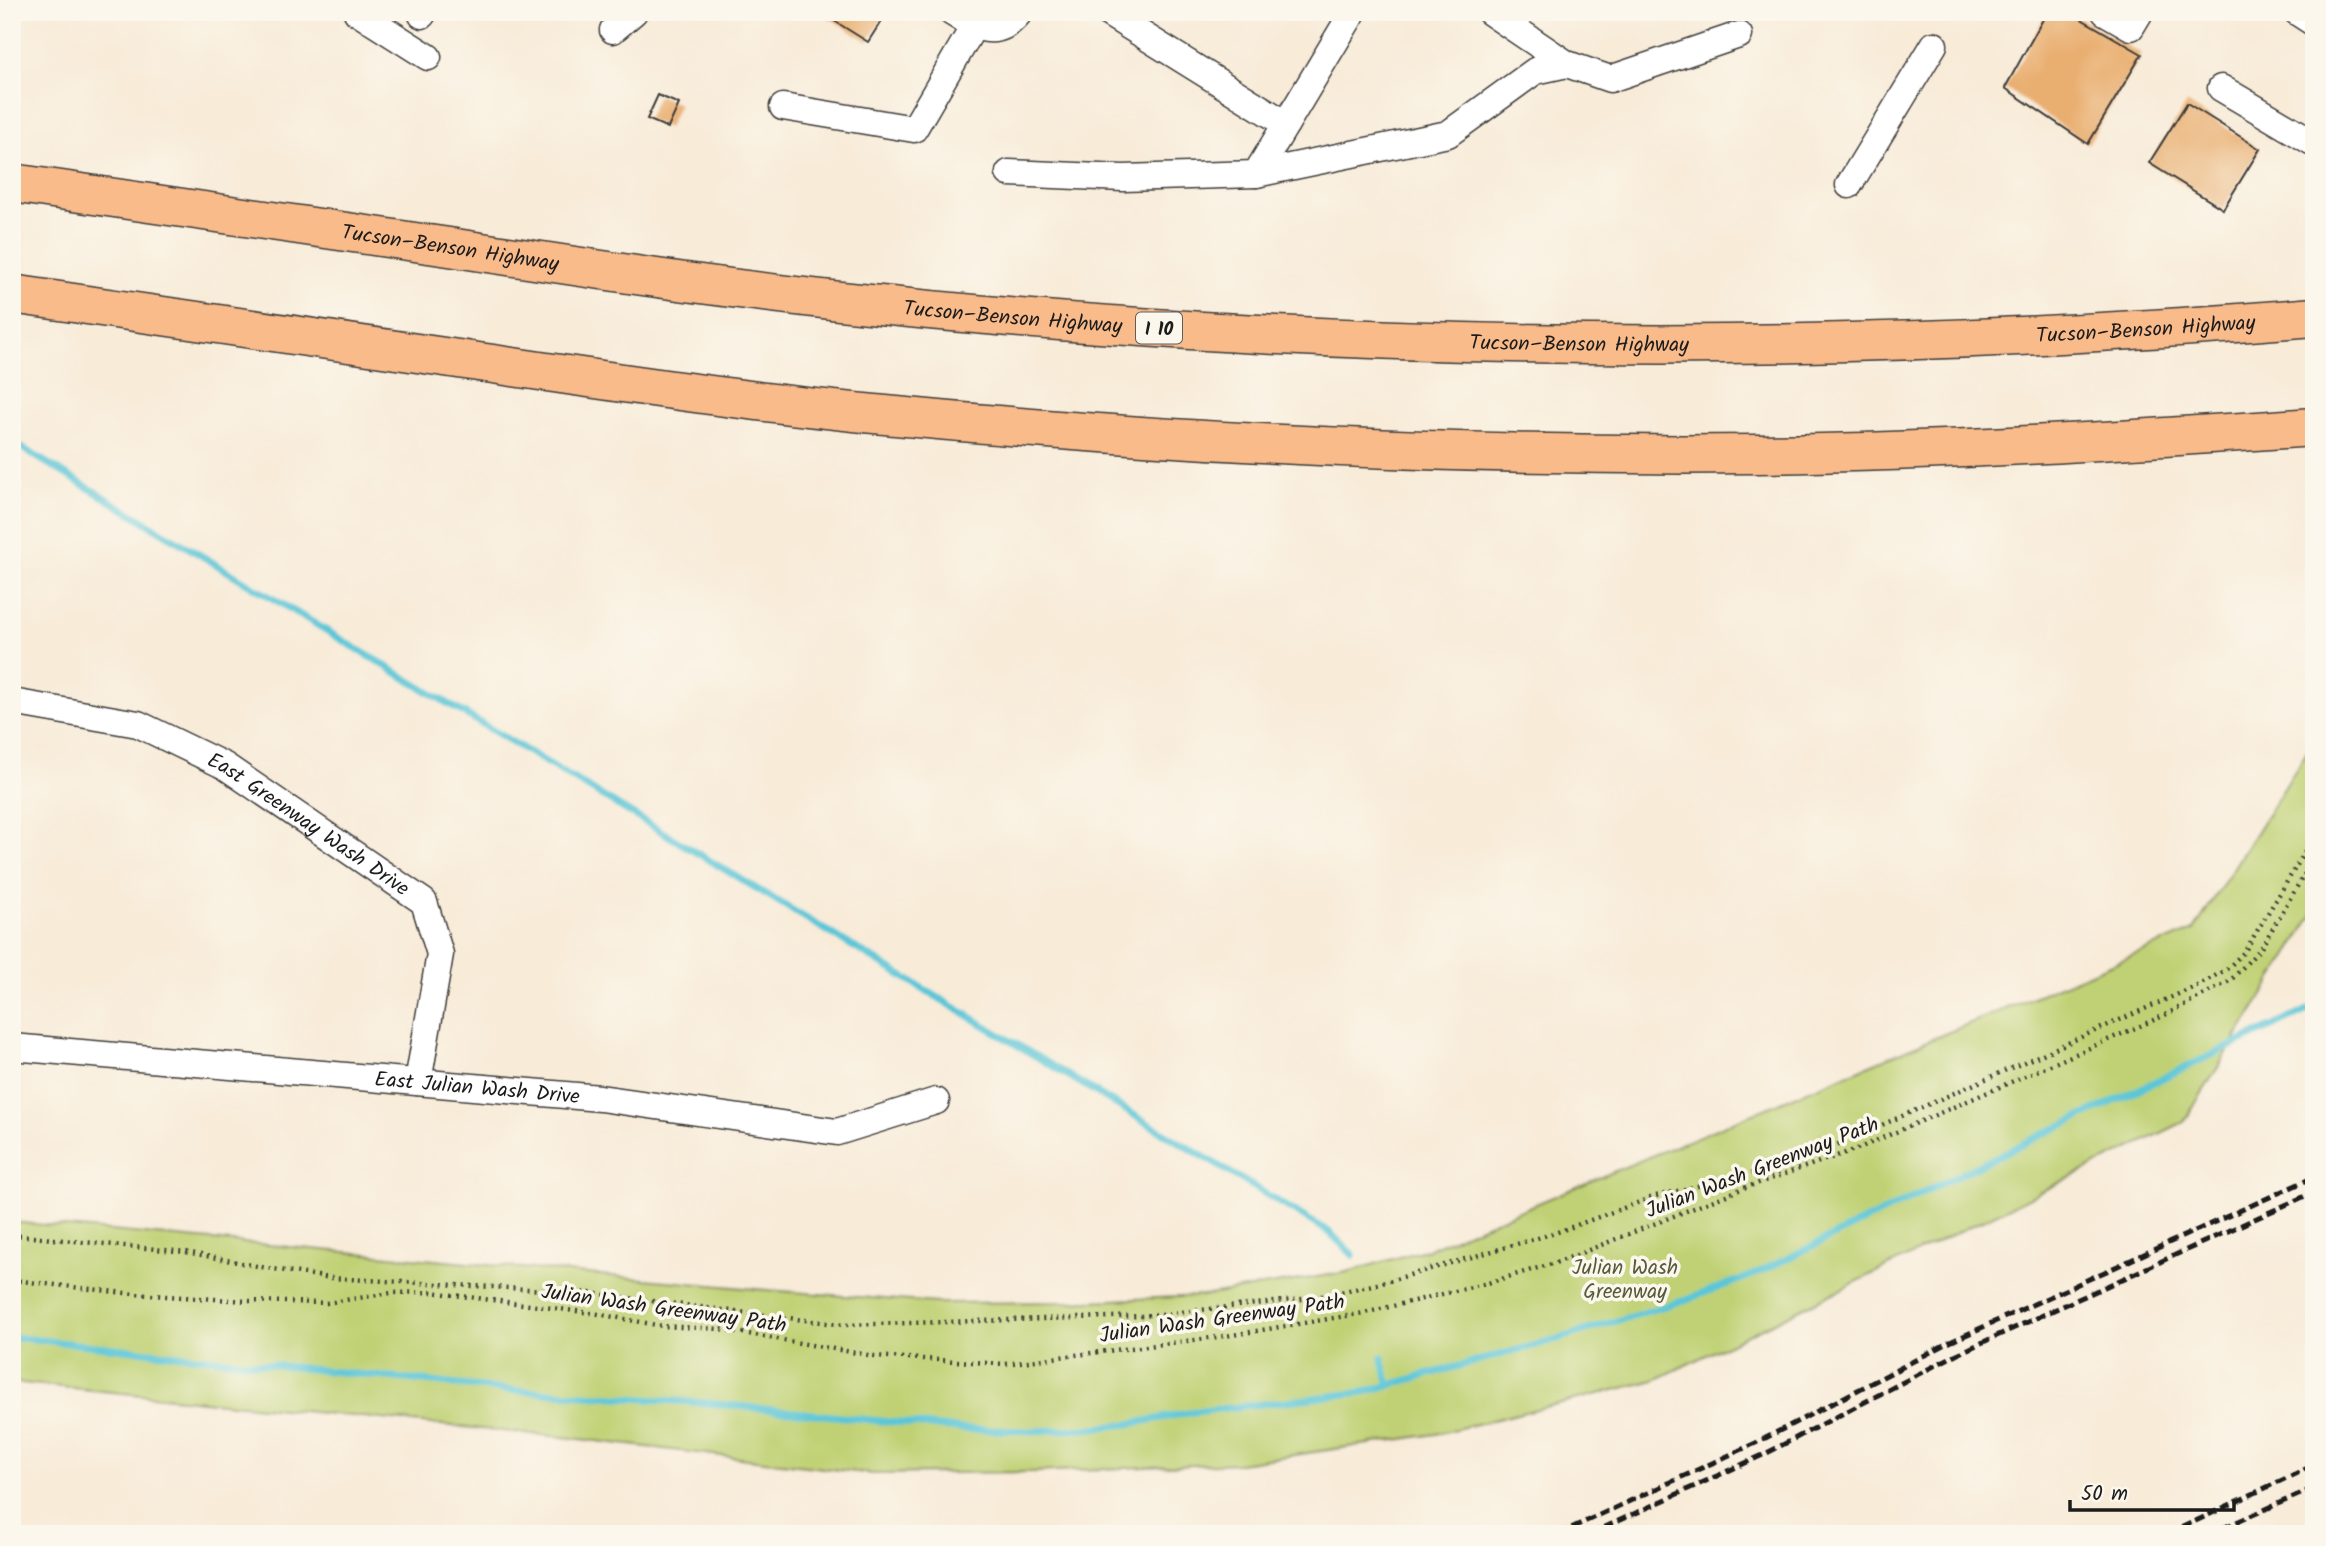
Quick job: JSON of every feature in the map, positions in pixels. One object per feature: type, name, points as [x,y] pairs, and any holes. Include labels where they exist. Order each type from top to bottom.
[{"type":"highway","name":"Tucson–Benson Highway","points":[[12,183],[720,286],[843,301],[1177,330],[1499,343],[1776,344],[2034,336],[2314,317]]},
{"type":"highway","points":[[12,294],[741,399],[864,413],[1169,438],[1414,450],[1745,454],[2027,446],[2314,427]]},
{"type":"street","points":[[357,12],[428,57]]},
{"type":"street","points":[[613,30],[634,12]]},
{"type":"street","points":[[951,12],[974,26],[994,29],[1007,25],[1020,12]]},
{"type":"street","points":[[1106,12],[1286,124]]},
{"type":"street","points":[[1256,174],[1353,12]]},
{"type":"street","points":[[1490,12],[1567,64],[1610,79],[1739,35]]},
{"type":"street","points":[[2105,12],[2131,27],[2140,12]]},
{"type":"street","points":[[2297,12],[2314,23]]},
{"type":"street","points":[[783,107],[914,128],[974,26]]},
{"type":"street","points":[[1849,185],[1934,46]]},
{"type":"street","points":[[1009,173],[1123,178],[1256,174],[1448,134],[1535,71],[1567,64]]},
{"type":"street","points":[[2221,88],[2314,143]]},
{"type":"street","name":"East Greenway Wash Drive","points":[[12,702],[138,724],[226,765],[424,902],[440,954],[418,1082]]},
{"type":"street","name":"East Julian Wash Drive","points":[[12,1047],[600,1098],[837,1132],[936,1101]]},
{"type":"path","name":"Julian Wash Greenway Path","points":[[12,1235],[186,1252],[331,1278],[582,1292],[844,1325],[1143,1316],[1312,1298],[1382,1283],[1555,1233],[1656,1196],[1773,1168],[1816,1154],[2178,995],[2227,969],[2245,951],[2314,837]]},
{"type":"path","name":"Julian Wash Greenway Path","points":[[12,1280],[134,1294],[248,1301],[326,1303],[391,1293],[431,1292],[598,1314],[662,1326],[720,1329],[874,1356],[1005,1364],[1226,1336],[1364,1313],[1488,1283],[1561,1261],[1744,1188],[1857,1149],[2163,1016],[2231,981],[2261,948],[2314,858]]},
{"type":"green space","name":"Julian Wash Greenway","points":[[2314,741],[2314,913],[2184,1122],[1655,1380],[1436,1434],[1240,1463],[1033,1472],[873,1474],[571,1438],[12,1382],[12,1222],[937,1303],[1065,1302],[1203,1296],[1347,1272],[1428,1249],[2194,930]]},
{"type":"building","points":[[820,12],[887,12],[868,42]]},
{"type":"building","points":[[2047,12],[2069,12],[2142,54],[2088,144],[2005,88]]},
{"type":"building","points":[[658,95],[679,104],[668,128],[647,119]]},
{"type":"building","points":[[2187,103],[2260,149],[2223,209],[2149,163]]},
{"type":"waterway","points":[[12,442],[1329,1232],[1353,1255]]},
{"type":"waterway","points":[[12,1337],[507,1390],[707,1403],[959,1429],[1085,1429],[1194,1412],[1364,1392],[1561,1338],[1688,1299],[1753,1275],[2314,1007]]},
{"type":"waterway","points":[[1382,1357],[1389,1386]]},
{"type":"railway","points":[[1558,1534],[1758,1442],[1950,1342],[2314,1177]]},
{"type":"railway","points":[[1590,1534],[1765,1454],[1957,1354],[2314,1192]]},
{"type":"railway","points":[[2168,1534],[2314,1465]]},
{"type":"railway","points":[[2209,1534],[2314,1488]]}]
